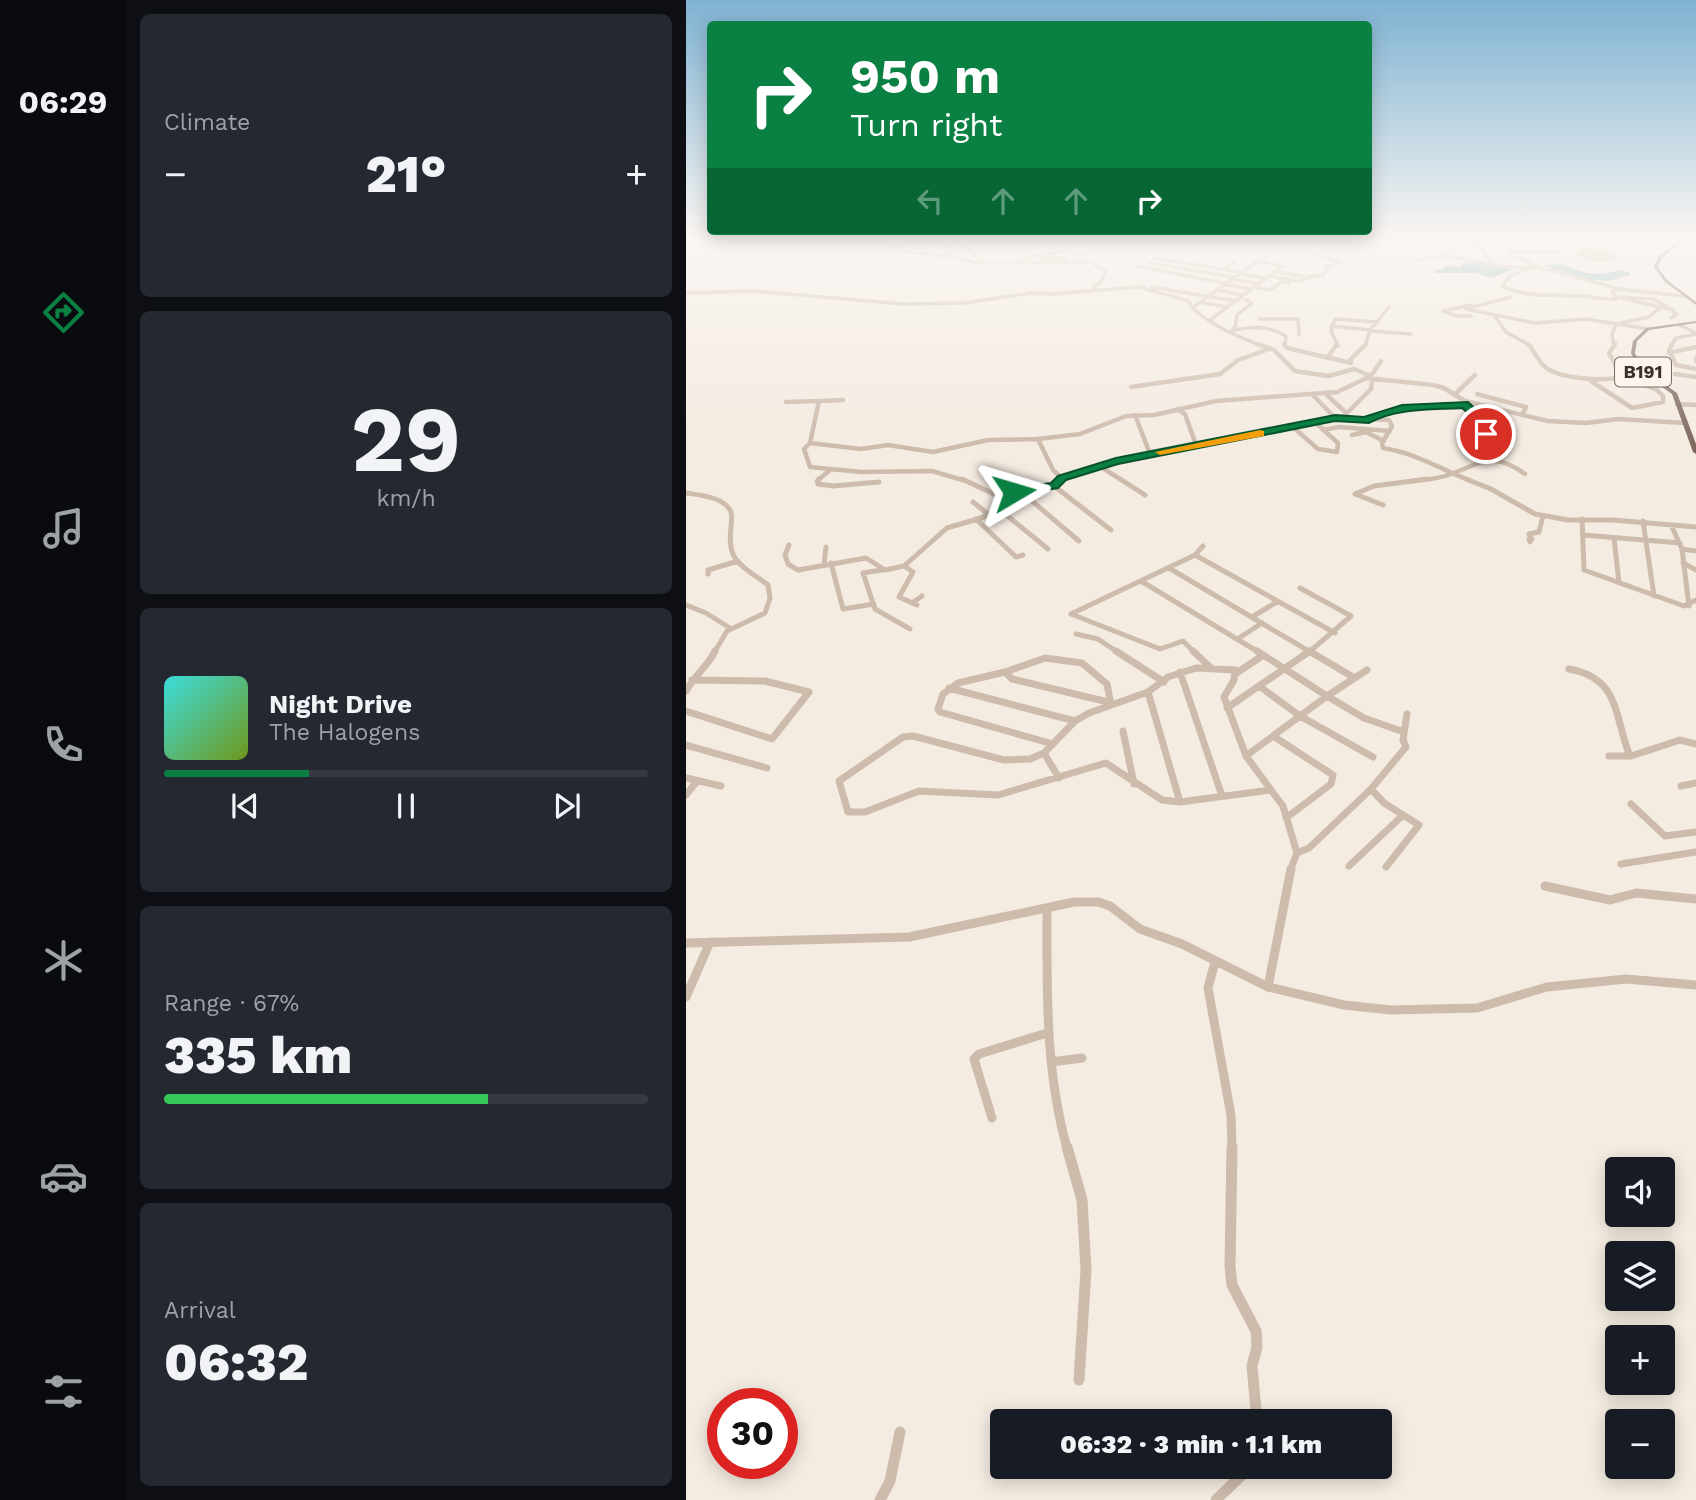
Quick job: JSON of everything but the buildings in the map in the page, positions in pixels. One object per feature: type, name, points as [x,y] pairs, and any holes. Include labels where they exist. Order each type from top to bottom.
[{"type":"main road","name":"B191","points":[[1696,321],[1648,329],[1635,341],[1633,353],[1636,364],[1646,374],[1672,389],[1696,452]]},
{"type":"street","points":[[1192,308],[1215,327],[1231,331],[1253,327],[1277,330],[1286,336],[1284,345],[1287,348],[1349,363],[1365,346],[1370,331],[1387,308]]},
{"type":"street","points":[[1209,321],[1226,308]]},
{"type":"street","points":[[1231,331],[1235,327],[1235,317],[1244,308]]},
{"type":"street","points":[[1458,308],[1443,311],[1459,316],[1471,316]]},
{"type":"street","points":[[1469,308],[1466,309],[1535,323],[1586,319],[1648,329]]},
{"type":"street","points":[[1656,308],[1671,310],[1677,314],[1671,318]]},
{"type":"street","points":[[1616,324],[1649,317],[1660,309]]},
{"type":"street","points":[[1494,315],[1506,332],[1530,345],[1545,367],[1574,378],[1589,380],[1612,380],[1620,376]]},
{"type":"street","points":[[1273,318],[1277,330]]},
{"type":"street","points":[[1327,358],[1338,346],[1332,336],[1331,326],[1336,318],[1377,322]]},
{"type":"street","points":[[1260,319],[1298,319],[1299,335]]},
{"type":"street","points":[[1589,380],[1609,390],[1616,399],[1632,408],[1663,401],[1663,396],[1657,390],[1620,376],[1609,353],[1615,344],[1612,335],[1616,324]]},
{"type":"street","points":[[1679,324],[1696,334]]},
{"type":"street","points":[[1331,326],[1411,334]]},
{"type":"street","points":[[1231,331],[1233,335],[1270,348],[1295,371],[1328,376],[1354,369],[1370,378],[1444,388],[1469,404]]},
{"type":"street","points":[[1696,334],[1676,338],[1670,345],[1669,353],[1676,365],[1696,369]]},
{"type":"street","points":[[1669,353],[1696,347]]},
{"type":"street","points":[[1131,387],[1220,373],[1238,360],[1270,348]]},
{"type":"street","points":[[1338,418],[1368,392],[1370,378],[1381,361]]},
{"type":"street","points":[[1675,374],[1696,377]]},
{"type":"street","points":[[1454,395],[1475,375]]},
{"type":"street","points":[[810,443],[861,449],[888,445],[933,452],[988,440],[1038,439],[1080,434],[1110,420],[1135,415],[1154,415],[1216,401],[1341,391],[1370,378]]},
{"type":"street","points":[[1352,386],[1368,392]]},
{"type":"street","points":[[1341,391],[1360,398]]},
{"type":"street","points":[[1325,393],[1345,412]]},
{"type":"street","points":[[1312,394],[1338,418]]},
{"type":"street","points":[[1477,394],[1526,407],[1522,415]]},
{"type":"street","points":[[786,402],[843,400]]},
{"type":"street","points":[[819,401],[810,443],[804,449],[809,465],[830,470],[932,471],[962,479],[996,495],[1046,488]]},
{"type":"street","points":[[1469,404],[1467,408],[1480,418],[1486,433],[1477,435]]},
{"type":"street","points":[[1369,420],[1368,417],[1402,408],[1469,404],[1568,423],[1618,419],[1696,426]]},
{"type":"street","points":[[1677,404],[1696,405]]},
{"type":"street","points":[[1177,409],[1185,414],[1196,445]]},
{"type":"street","points":[[1135,415],[1150,454]]},
{"type":"street","points":[[910,629],[879,613],[863,573],[904,566],[947,528],[988,514],[1025,495],[1054,486],[1062,478],[1098,465],[1338,418],[1389,420],[1392,424],[1383,447],[1409,452],[1452,474],[1491,489],[1519,507],[1543,516],[1643,521],[1696,527]]},
{"type":"street","points":[[1293,427],[1318,449],[1325,453],[1336,452],[1338,443],[1315,422]]},
{"type":"street","points":[[1323,430],[1350,427],[1390,431]]},
{"type":"street","points":[[1352,435],[1366,432],[1384,441]]},
{"type":"street","points":[[1038,439],[1053,470],[1062,478]]},
{"type":"street","points":[[1383,505],[1355,494],[1370,487],[1415,483],[1452,474],[1472,463],[1493,459],[1525,474]]},
{"type":"street","points":[[1098,465],[1145,495]]},
{"type":"street","points":[[830,470],[817,481],[818,484],[832,486],[879,482]]},
{"type":"street","points":[[1054,486],[1111,530]]},
{"type":"street","points":[[686,493],[711,497],[730,510],[728,533],[734,558],[768,585],[771,601],[759,617],[730,628],[721,637],[709,664],[695,675],[686,691]]},
{"type":"street","points":[[1025,495],[1079,541]]},
{"type":"street","points":[[973,502],[988,514]]},
{"type":"street","points":[[999,509],[1048,549]]},
{"type":"street","points":[[1530,542],[1529,539],[1532,539],[1529,534],[1539,532],[1543,516]]},
{"type":"street","points":[[976,519],[1016,557],[1023,555]]},
{"type":"street","points":[[1582,519],[1584,570],[1684,606],[1689,606],[1696,600]]},
{"type":"street","points":[[1643,521],[1654,596]]},
{"type":"street","points":[[1671,525],[1681,546],[1689,606]]},
{"type":"street","points":[[1583,535],[1646,541],[1696,551]]},
{"type":"street","points":[[1614,538],[1619,583]]},
{"type":"street","points":[[789,545],[785,555],[791,568],[866,558],[885,570]]},
{"type":"street","points":[[1203,546],[1195,555],[1071,614],[1160,649],[1183,641],[1210,667]]},
{"type":"street","points":[[827,547],[827,564],[844,608],[874,604]]},
{"type":"street","points":[[1195,555],[1335,633]]},
{"type":"street","points":[[708,574],[708,570],[738,561]]},
{"type":"street","points":[[1683,563],[1696,570]]},
{"type":"street","points":[[904,566],[913,572],[899,597],[914,604],[922,596]]},
{"type":"street","points":[[1169,568],[1353,677]]},
{"type":"street","points":[[1142,582],[1239,638],[1283,670],[1364,718],[1404,732]]},
{"type":"street","points":[[1227,708],[1349,622],[1351,616],[1300,588]]},
{"type":"street","points":[[1252,617],[1278,602]]},
{"type":"street","points":[[686,605],[706,613],[730,628]]},
{"type":"street","points":[[1239,638],[1262,623]]},
{"type":"street","points":[[1076,634],[1098,639],[1164,682]]},
{"type":"street","points":[[1262,656],[1235,674],[1224,697],[1246,756],[1273,790],[1286,818],[1297,853],[1287,879],[1268,987]]},
{"type":"street","points":[[1053,744],[940,712],[938,709],[943,694],[949,688],[1045,658],[1082,663],[1107,684],[1110,703]]},
{"type":"street","points":[[1235,674],[1231,669],[1210,667],[1180,672],[1148,692],[1110,703],[1075,722],[1044,753],[1030,759],[1004,760],[913,736],[903,737],[839,781],[848,812],[852,814],[877,807],[919,791],[941,789],[968,795],[996,796],[1106,763],[1162,800],[1180,802],[1273,790]]},
{"type":"street","points":[[1569,669],[1580,670],[1592,676],[1607,691],[1622,719],[1625,746],[1630,756]]},
{"type":"street","points":[[1246,756],[1326,696],[1367,670]]},
{"type":"street","points":[[1005,672],[1012,679],[1110,703]]},
{"type":"street","points":[[1180,672],[1222,796]]},
{"type":"street","points":[[686,711],[772,739],[809,691],[765,681],[692,680]]},
{"type":"street","points":[[1259,686],[1300,716],[1373,757]]},
{"type":"street","points":[[949,688],[1075,722]]},
{"type":"street","points":[[1148,692],[1180,802]]},
{"type":"street","points":[[1297,853],[1309,848],[1371,789],[1406,747],[1403,740],[1407,714]]},
{"type":"street","points":[[1123,732],[1134,784]]},
{"type":"street","points":[[1273,736],[1333,775],[1331,784],[1286,818]]},
{"type":"street","points":[[1609,757],[1616,754],[1630,756],[1680,739],[1696,744]]},
{"type":"street","points":[[686,746],[767,768]]},
{"type":"street","points":[[1044,753],[1059,778]]},
{"type":"street","points":[[686,778],[721,786]]},
{"type":"street","points":[[686,795],[697,781]]},
{"type":"street","points":[[1681,786],[1696,783]]},
{"type":"street","points":[[1371,789],[1384,803],[1419,825],[1386,867]]},
{"type":"street","points":[[1631,804],[1665,836],[1695,835]]},
{"type":"street","points":[[1349,866],[1393,821],[1403,815]]},
{"type":"street","points":[[1621,864],[1696,852]]},
{"type":"street","points":[[1545,886],[1610,900],[1636,893],[1696,899]]},
{"type":"street","points":[[686,943],[909,937],[1074,902],[1098,902],[1110,906],[1140,929],[1182,944],[1268,987],[1345,1005],[1391,1010],[1477,1008],[1547,986],[1626,979],[1696,985]]},
{"type":"street","points":[[1047,909],[1047,1033],[1059,1120],[1082,1200],[1086,1270],[1079,1380]]},
{"type":"street","points":[[686,997],[710,942]]},
{"type":"street","points":[[1215,962],[1208,988],[1231,1115],[1233,1170],[1230,1267],[1232,1285],[1256,1331],[1257,1347],[1252,1366],[1256,1409]]},
{"type":"street","points":[[992,1118],[974,1059],[979,1054],[1047,1033]]},
{"type":"street","points":[[1051,1062],[1082,1058]]},
{"type":"street","points":[[880,1500],[890,1481],[900,1432]]},
{"type":"street","points":[[1216,1500],[1238,1479]]},
{"type":"slow traffic","points":[[1160,452],[1260,434]]},
{"type":"route","points":[[1014,492],[1054,486],[1061,482],[1062,478],[1116,461],[1335,418],[1369,420],[1368,417],[1402,408],[1468,405],[1467,408],[1480,418],[1486,434]]}]
